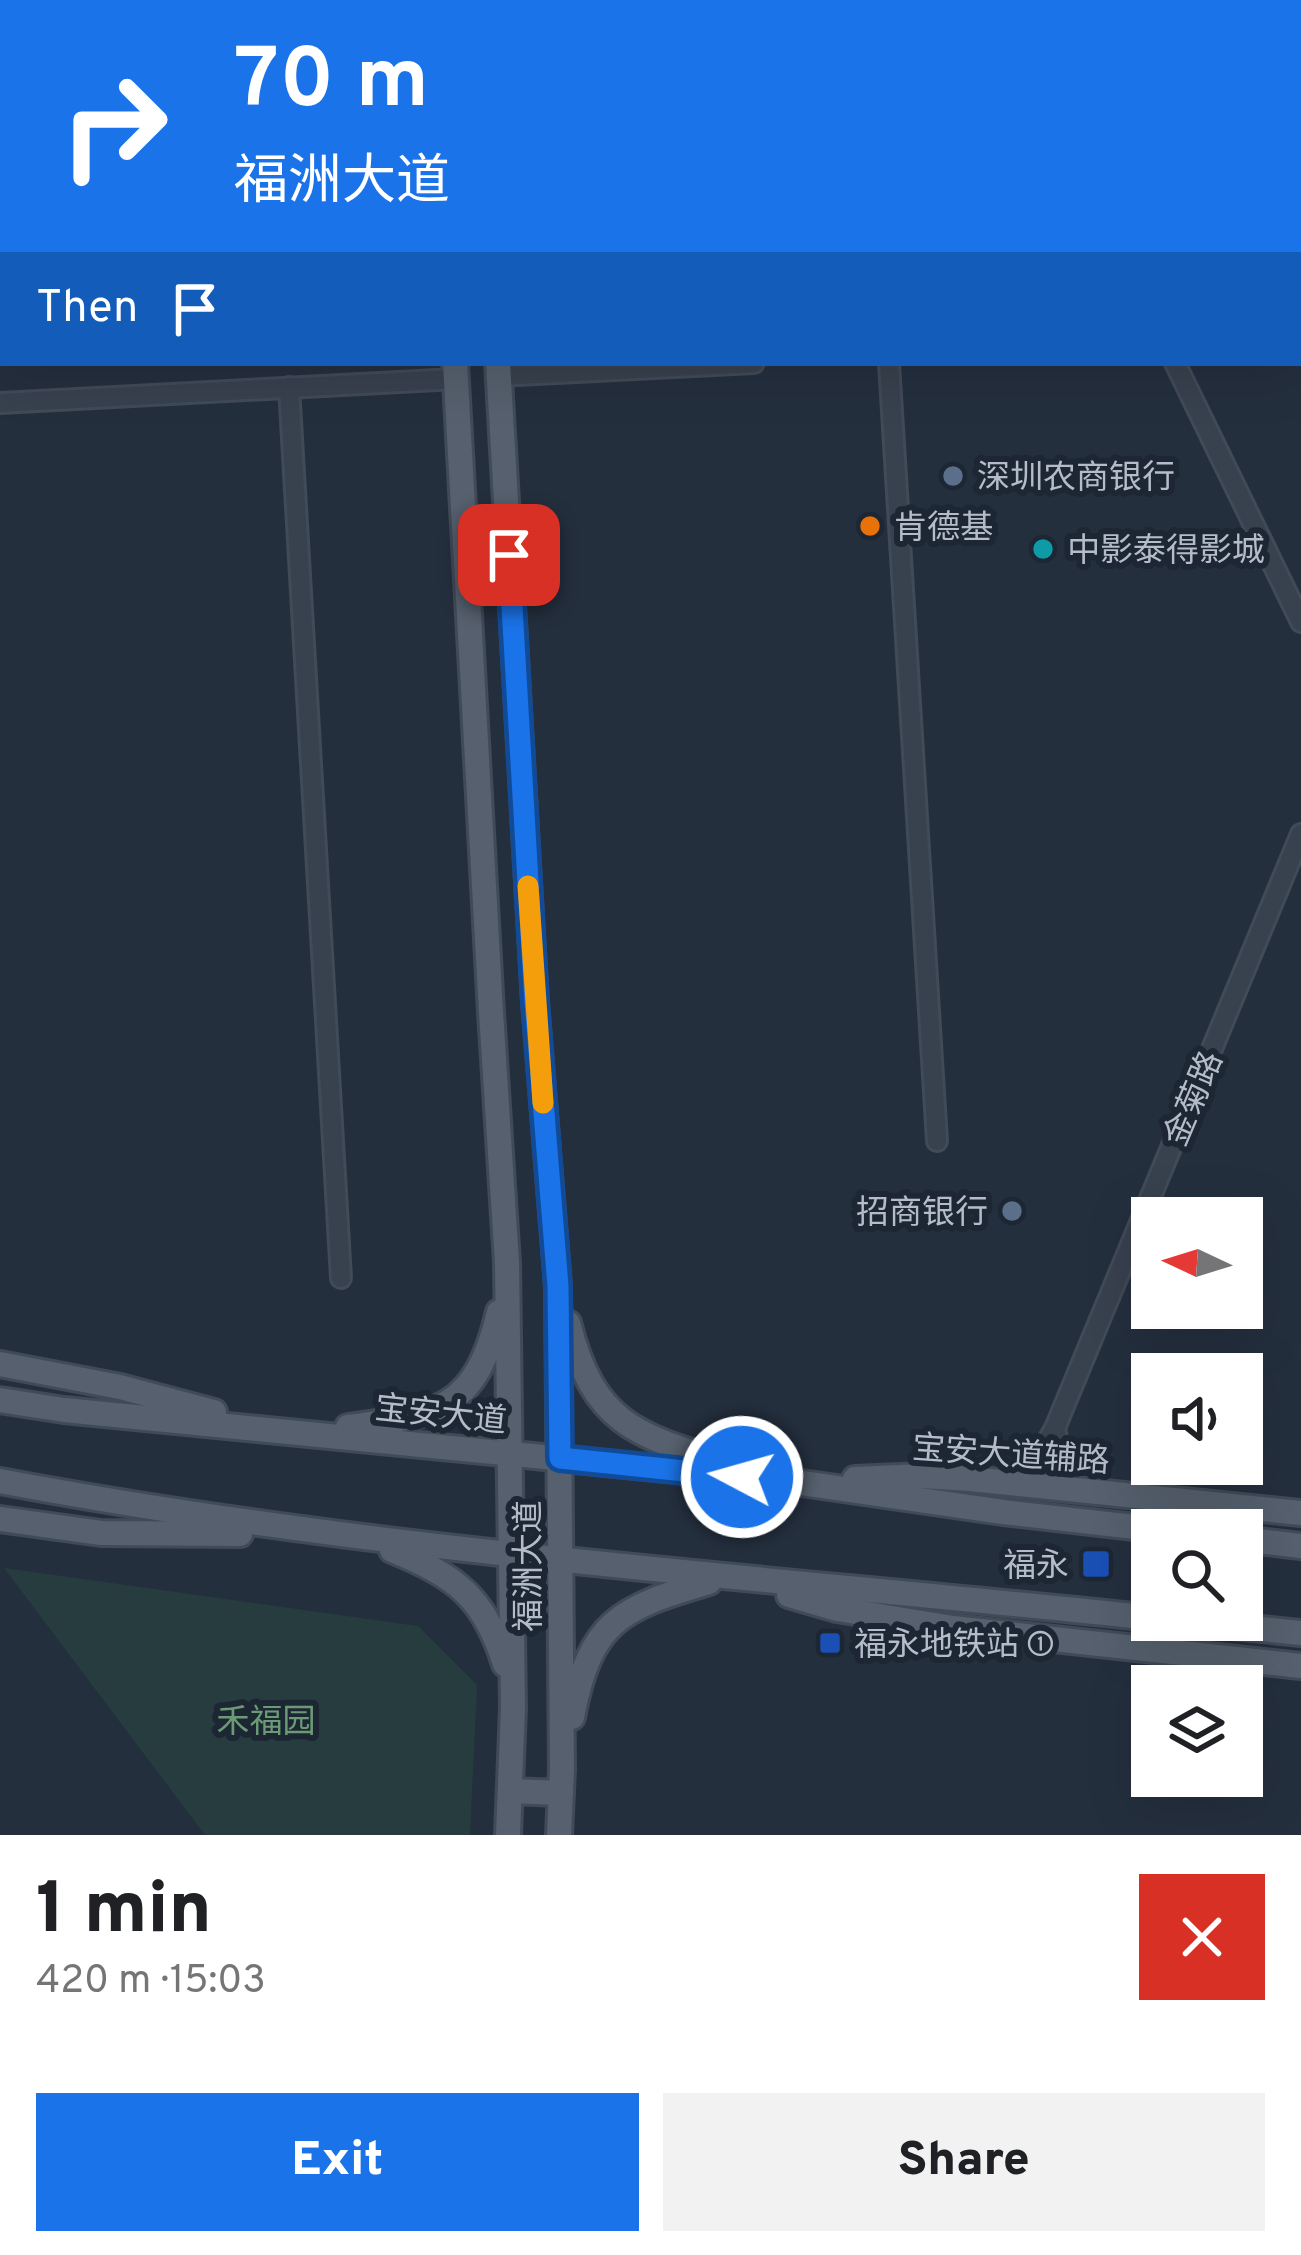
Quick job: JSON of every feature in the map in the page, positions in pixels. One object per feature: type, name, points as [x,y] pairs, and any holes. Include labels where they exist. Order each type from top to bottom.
[{"type":"main road","name":"福洲大道","points":[[499,369],[533,979],[558,1286],[559,1835]]},
{"type":"main road","name":"福洲大道","points":[[455,371],[508,1263],[513,1708],[508,1835]]},
{"type":"main road","points":[[0,1364],[120,1387],[281,1430],[400,1419],[440,1407],[470,1385],[493,1338],[508,1263]]},
{"type":"main road","points":[[558,1286],[582,1369],[614,1416],[630,1428],[679,1448],[788,1481]]},
{"type":"main road","name":"宝安大道","points":[[0,1400],[788,1481],[1131,1527]]},
{"type":"main road","name":"宝安大道辅路","points":[[788,1481],[922,1476],[1301,1513]]},
{"type":"main road","points":[[0,1481],[342,1535],[723,1578],[1131,1616]]},
{"type":"main road","points":[[0,1519],[128,1534],[342,1535],[382,1546],[440,1573],[470,1594],[498,1642],[513,1708]]},
{"type":"main road","points":[[1263,1541],[1301,1546]]},
{"type":"main road","points":[[510,1791],[561,1781],[581,1675],[604,1632],[646,1602],[723,1578],[884,1618],[1301,1666]]},
{"type":"main road","points":[[1263,1630],[1301,1634]]},
{"type":"street","points":[[499,369],[626,366]]},
{"type":"street","points":[[889,366],[937,1141]]},
{"type":"street","points":[[1176,366],[1301,622]]},
{"type":"street","points":[[0,403],[290,387],[455,371]]},
{"type":"street","points":[[290,387],[340,1278]]},
{"type":"street","name":"金菊路","points":[[1024,1484],[1055,1428],[1301,834]]},
{"type":"street","points":[[1055,1428],[1062,1466],[1074,1489]]},
{"type":"green space","name":"禾福园","points":[[4,1568],[418,1626],[477,1685],[470,1835],[205,1835]]},
{"type":"slow traffic","points":[[528,886],[543,1103]]},
{"type":"place","name":"深圳农商银行","points":[[953,476]]},
{"type":"place","name":"肯德基","points":[[870,526]]},
{"type":"place","name":"中影泰得影城","points":[[1043,549]]},
{"type":"place","name":"招商银行","points":[[1012,1211]]},
{"type":"place","name":"福永","points":[[1096,1564]]},
{"type":"place","name":"福永地铁站 ①","points":[[830,1643]]},
{"type":"route","points":[[509,555],[535,1002],[558,1286],[560,1458],[742,1477]]}]
